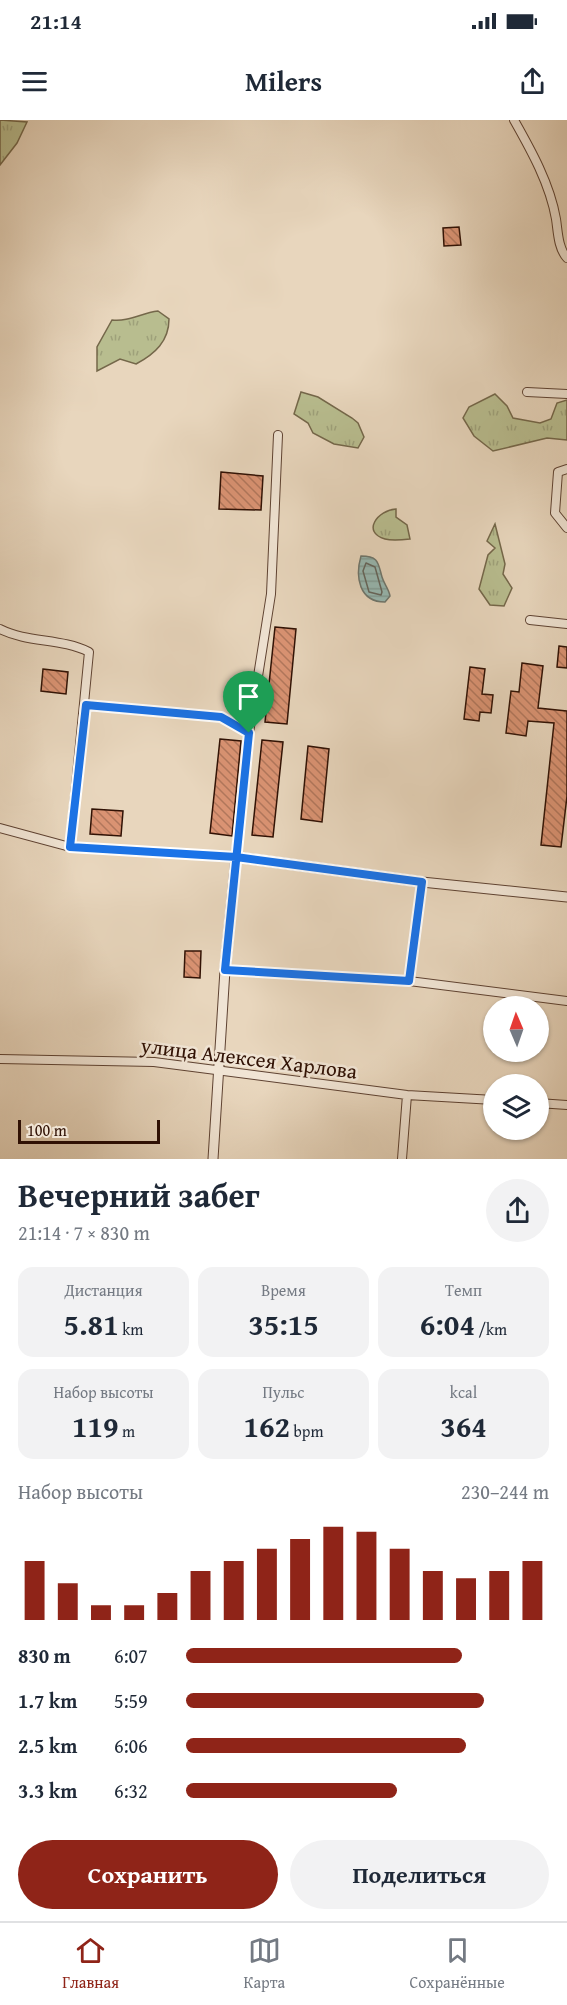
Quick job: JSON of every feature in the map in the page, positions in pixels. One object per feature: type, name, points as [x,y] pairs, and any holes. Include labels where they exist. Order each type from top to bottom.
[{"type":"street","points":[[514,120],[538,165],[554,208],[561,252],[567,258]]},
{"type":"street","points":[[527,392],[567,394]]},
{"type":"street","points":[[213,1159],[225,970],[236,857],[249,733],[272,594],[278,435]]},
{"type":"street","points":[[567,469],[558,472],[555,513],[567,528]]},
{"type":"street","points":[[530,620],[567,624]]},
{"type":"street","points":[[0,629],[16,637],[75,645],[89,652],[86,705],[70,847]]},
{"type":"street","points":[[86,705],[221,717],[249,733]]},
{"type":"street","points":[[0,828],[70,847],[236,857],[422,882],[567,897]]},
{"type":"street","points":[[409,981],[422,882]]},
{"type":"street","points":[[225,970],[409,981],[567,1001]]},
{"type":"street","name":"улица Алексея Харлова","points":[[0,1059],[154,1062],[407,1095],[483,1100]]},
{"type":"street","points":[[402,1159],[407,1095]]},
{"type":"street","points":[[549,1104],[567,1105]]},
{"type":"green space","points":[[0,120],[27,122],[17,143],[0,165]]},
{"type":"green space","points":[[158,311],[169,319],[167,334],[155,351],[136,364],[120,359],[97,371],[97,347],[112,320],[124,320]]},
{"type":"green space","points":[[301,392],[318,397],[358,423],[364,437],[358,448],[334,444],[313,433],[308,423],[294,414]]},
{"type":"green space","points":[[495,394],[507,406],[513,418],[540,423],[551,419],[557,403],[567,400],[567,440],[547,438],[493,451],[474,436],[463,418],[469,407]]},
{"type":"green space","points":[[396,509],[396,517],[407,525],[410,539],[388,540],[374,532],[373,527],[378,517],[389,510]]},
{"type":"green space","points":[[495,524],[505,564],[503,574],[512,588],[504,606],[490,605],[479,589],[488,555],[495,548],[487,541]]},
{"type":"water","points":[[361,556],[371,557],[377,561],[390,596],[385,602],[369,598],[364,593],[359,580]]},
{"type":"building","points":[[459,227],[461,245],[444,246],[443,228]]},
{"type":"building","points":[[221,472],[263,476],[261,510],[219,509]]},
{"type":"building","points":[[275,627],[296,629],[287,724],[265,722]]},
{"type":"building","points":[[559,646],[567,647],[567,668],[557,667]]},
{"type":"building","points":[[522,663],[543,666],[538,708],[567,711],[567,796],[561,847],[541,845],[554,723],[528,721],[526,736],[506,733],[511,691],[519,692]]},
{"type":"building","points":[[470,667],[485,669],[482,694],[493,695],[491,713],[480,712],[479,721],[464,719]]},
{"type":"building","points":[[43,669],[68,672],[66,694],[41,691]]},
{"type":"building","points":[[220,739],[241,741],[232,836],[210,833]]},
{"type":"building","points":[[262,740],[283,742],[273,837],[252,835]]},
{"type":"building","points":[[308,746],[329,749],[322,822],[301,819]]},
{"type":"building","points":[[92,809],[123,811],[121,836],[90,834]]},
{"type":"building","points":[[185,951],[201,951],[200,978],[184,977]]},
{"type":"route","points":[[249,733],[221,717],[86,705],[70,847],[236,857],[422,882],[409,981],[225,970],[236,857],[249,733]]}]
